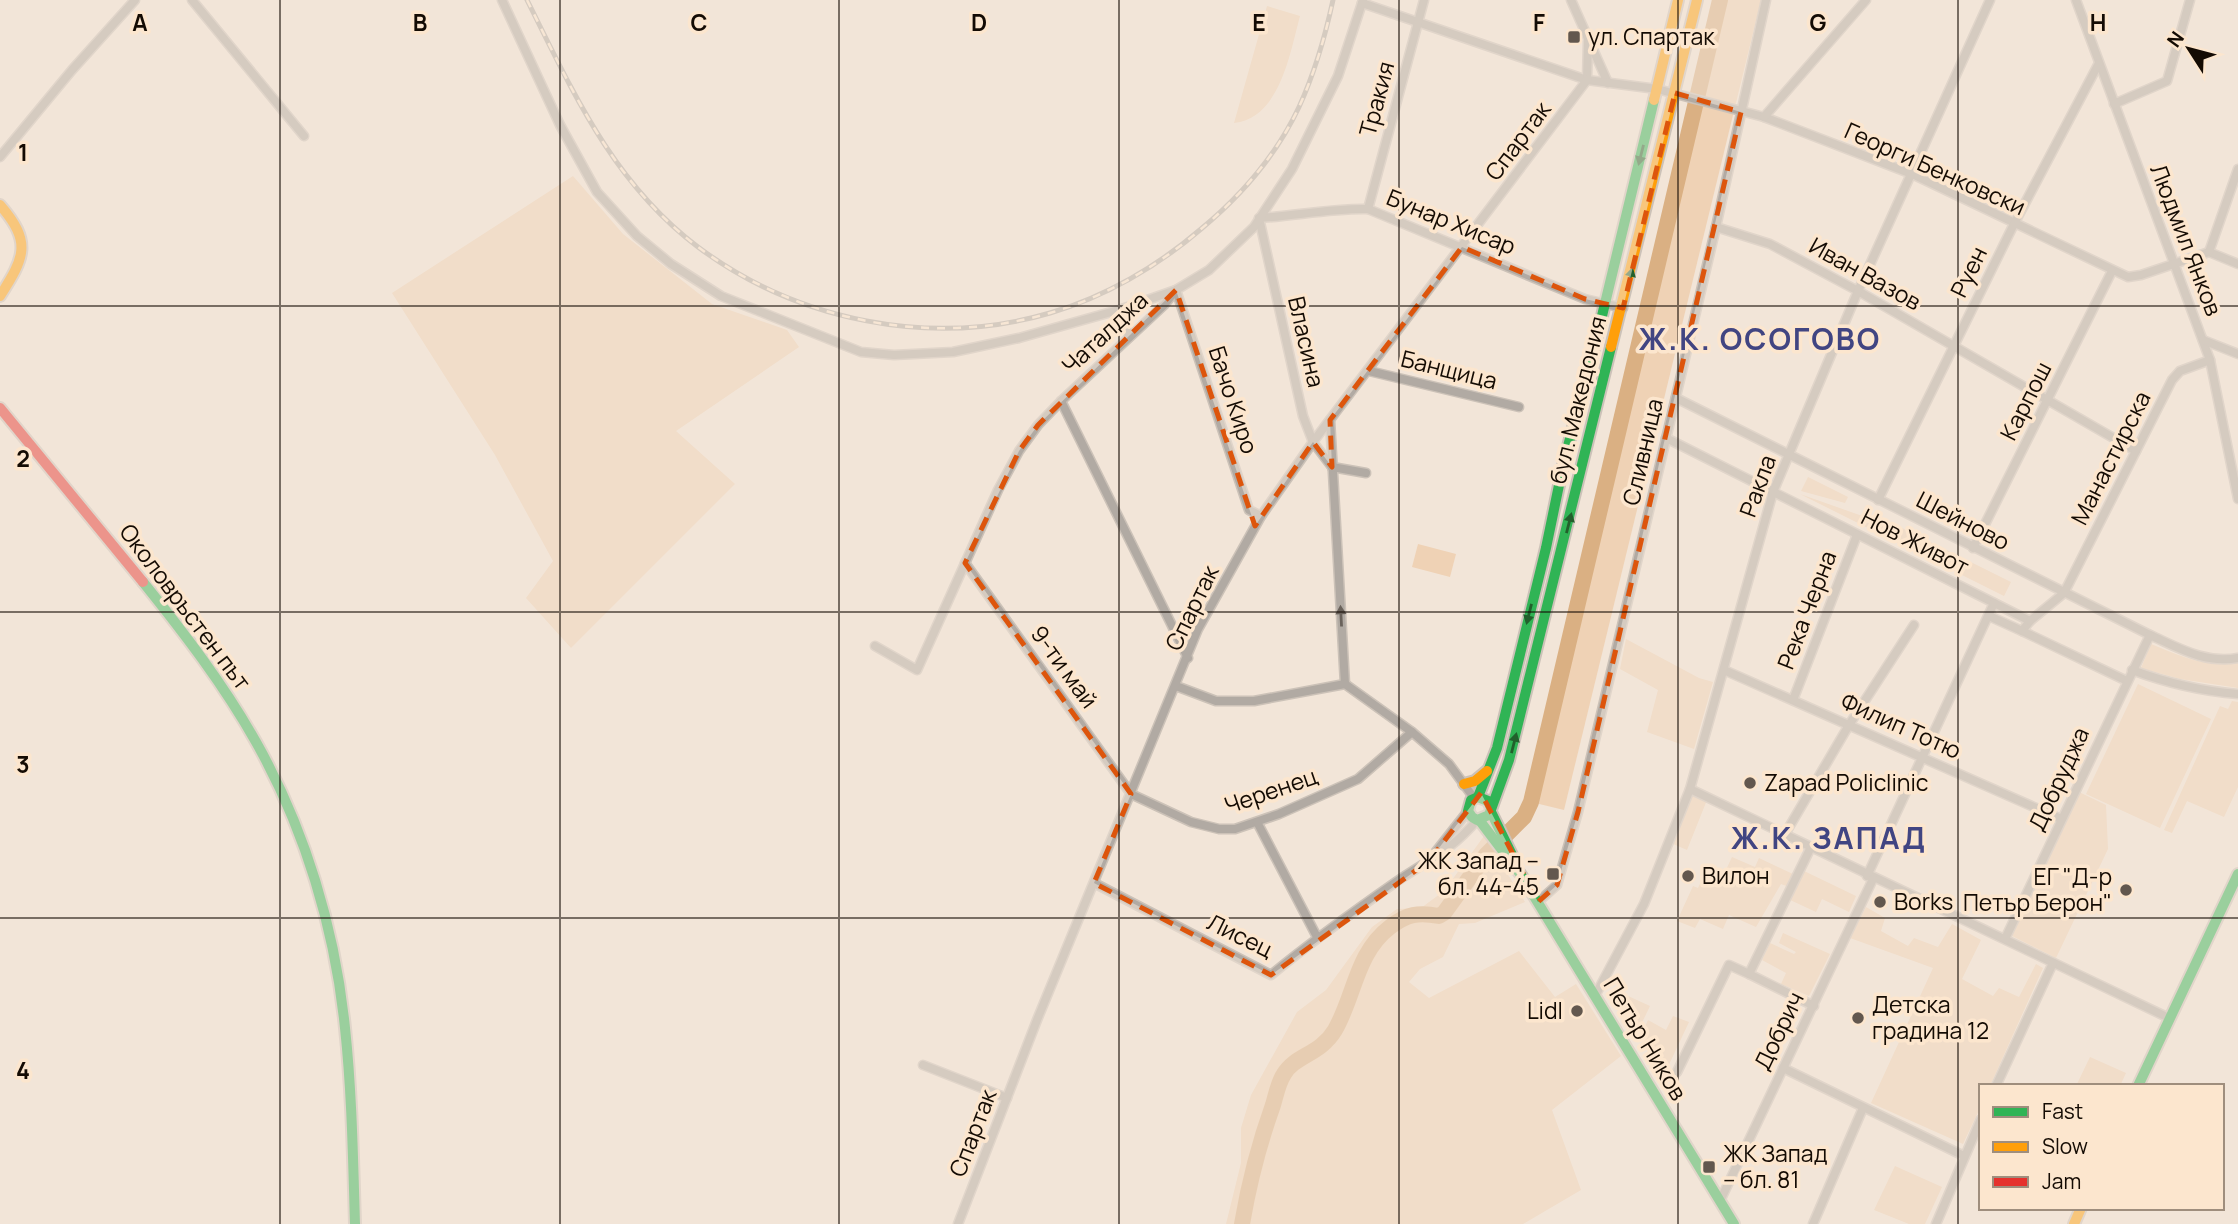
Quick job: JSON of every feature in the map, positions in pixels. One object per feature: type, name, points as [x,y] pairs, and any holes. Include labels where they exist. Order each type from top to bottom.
[{"type":"street","points":[[0,157],[135,0]]},
{"type":"street","points":[[192,0],[304,136]]},
{"type":"street","points":[[502,0],[560,125],[597,192],[637,236],[671,264],[721,296],[861,352],[894,355],[953,352],[1018,338],[1122,309],[1176,290]]},
{"type":"street","name":"Тракия","points":[[1368,209],[1424,0]]},
{"type":"street","points":[[1572,0],[1608,83]]},
{"type":"street","name":"бул. Македония","points":[[1472,803],[1497,748],[1546,548],[1564,461],[1605,304],[1678,0]]},
{"type":"street","name":"бул. Македония","points":[[1491,810],[1510,760],[1679,94],[1698,0]]},
{"type":"street","name":"Сливница","points":[[1538,902],[1557,885],[1574,824],[1716,227],[1766,0]]},
{"type":"street","points":[[1764,117],[1866,0]]},
{"type":"street","name":"Ракла","points":[[1595,996],[1644,905],[1689,789],[1773,492],[1858,291],[1990,0]]},
{"type":"street","name":"Людмил Янков","points":[[2076,0],[2210,360],[2238,499]]},
{"type":"street","points":[[2114,104],[2167,81],[2190,0]]},
{"type":"street","name":"Георги Бенковски","points":[[1362,2],[1587,80],[1657,89],[1764,117],[1912,174],[2128,277],[2209,252]]},
{"type":"street","name":"Чаталджа","points":[[875,646],[917,670],[998,490],[1019,450],[1038,425],[1164,305],[1176,290],[1209,270],[1254,228],[1292,169],[1338,76],[1362,2]]},
{"type":"street","points":[[1587,80],[1588,40]]},
{"type":"street","name":"Руен","points":[[1878,500],[2014,224],[2099,63]]},
{"type":"street","name":"Спартак","points":[[958,1224],[1198,629],[1261,516],[1313,442],[1587,80]]},
{"type":"street","points":[[2238,169],[2209,252],[2238,264]]},
{"type":"street","points":[[0,205],[20,233],[24,248],[21,264],[0,296]]},
{"type":"street","name":"Бунар Хисар","points":[[1259,219],[1368,209],[1585,299],[1623,308]]},
{"type":"street","name":"Власина","points":[[1259,219],[1303,416],[1313,442],[1332,467]]},
{"type":"street","name":"Иван Вазов","points":[[1716,227],[1765,242],[1858,291],[2136,451]]},
{"type":"street","name":"Карпош","points":[[1973,548],[2112,271]]},
{"type":"street","name":"Бачо Киро","points":[[1176,290],[1249,510],[1261,516]]},
{"type":"street","points":[[1122,309],[1129,337]]},
{"type":"street","points":[[2203,340],[2238,354]]},
{"type":"street","name":"Манастирска","points":[[2064,593],[2172,380],[2180,371],[2210,360]]},
{"type":"street","name":"Банщица","points":[[1369,370],[1519,407]]},
{"type":"street","name":"Шейново","points":[[1676,398],[2150,635],[2202,658],[2222,661],[2238,659]]},
{"type":"street","points":[[1061,401],[1188,658]]},
{"type":"street","name":"Околовръстен път","points":[[0,408],[197,652],[257,744],[288,808],[318,892],[335,961],[346,1025],[351,1084],[355,1224]]},
{"type":"street","points":[[1330,420],[1345,684]]},
{"type":"street","name":"Нов Живот","points":[[1666,438],[2030,621]]},
{"type":"street","points":[[1332,467],[1366,474]]},
{"type":"street","name":"Река Черна","points":[[1793,700],[1857,535]]},
{"type":"street","name":"9-ти май","points":[[965,563],[1131,794]]},
{"type":"street","points":[[2022,632],[2030,621],[2064,593]]},
{"type":"street","name":"Добрич","points":[[1720,1201],[1814,1006],[1994,603]]},
{"type":"street","points":[[1989,616],[2127,681]]},
{"type":"street","points":[[1785,834],[1849,725],[1914,625]]},
{"type":"street","name":"Добруджа","points":[[2005,939],[2150,635]]},
{"type":"street","name":"Филип Тотю","points":[[1724,670],[2061,819]]},
{"type":"street","points":[[2132,670],[2199,691],[2238,694]]},
{"type":"street","points":[[1176,686],[1216,701],[1254,701],[1345,684],[1412,733],[1448,764],[1463,783],[1472,803],[1471,817],[1496,833]]},
{"type":"street","name":"Черенец","points":[[1131,794],[1191,822],[1219,829],[1235,829],[1358,779],[1412,733]]},
{"type":"street","points":[[1463,783],[1475,781],[1489,769]]},
{"type":"street","points":[[1689,789],[2169,1018]]},
{"type":"street","points":[[1472,803],[1488,801],[1496,833]]},
{"type":"street","name":"Лисец","points":[[1429,860],[1472,803]]},
{"type":"street","points":[[1478,820],[1487,818],[1491,810]]},
{"type":"street","name":"Лисец","points":[[1094,883],[1270,975],[1317,937],[1453,846],[1478,820]]},
{"type":"street","points":[[1257,822],[1317,937]]},
{"type":"street","name":"Петър Ников","points":[[1496,833],[1734,1224]]},
{"type":"street","points":[[1749,974],[1811,847]]},
{"type":"street","points":[[2139,1084],[2238,874]]},
{"type":"street","points":[[1997,1084],[2053,963]]},
{"type":"street","points":[[1677,1072],[1729,965],[1814,1006]]},
{"type":"street","points":[[923,1065],[1007,1098]]},
{"type":"street","points":[[1783,1068],[1964,1156]]},
{"type":"street","points":[[1813,1224],[1863,1108]]},
{"type":"street","points":[[1936,1224],[1979,1123]]},
{"type":"highlighted area","points":[[1675,93],[1741,112],[1578,812],[1557,885],[1538,902],[1481,793],[1429,861],[1271,975],[1094,883],[1131,794],[965,563],[1019,451],[1038,425],[1176,290],[1255,526],[1313,442],[1332,467],[1330,420],[1462,247],[1585,299],[1623,308]]},
{"type":"shaded area","points":[[1720,0],[1761,0],[1564,810],[1531,802]]},
{"type":"shaded area","points":[[1267,6],[1300,16],[1292,48],[1272,97],[1250,118],[1234,123]]},
{"type":"shaded area","points":[[573,176],[623,234],[712,304],[787,330],[799,347],[676,431],[735,484],[571,648],[526,598],[553,561],[495,455],[392,293]]},
{"type":"shaded area","points":[[1808,477],[1848,497],[1845,503],[1801,491]]},
{"type":"shaded area","points":[[1800,494],[1868,518],[1866,522],[1879,528],[1884,519],[2011,582],[2004,596]]},
{"type":"shaded area","points":[[1418,544],[1456,554],[1450,577],[1412,567]]},
{"type":"shaded area","points":[[1626,639],[1699,678],[1713,682],[1694,749],[1647,732],[1658,690],[1620,669]]},
{"type":"shaded area","points":[[2151,644],[2204,662],[2238,662],[2238,688],[2180,679],[2141,668]]},
{"type":"shaded area","points":[[2138,684],[2211,719],[2160,828],[2086,794]]},
{"type":"shaded area","points":[[2232,701],[2238,702],[2238,787],[2224,817],[2187,801],[2172,833],[2164,830],[2220,706],[2228,709]]},
{"type":"shaded area","points":[[2079,792],[2106,805],[2108,849],[2056,958],[2012,936]]},
{"type":"shaded area","points":[[1691,794],[1707,800],[1687,850],[1671,843]]},
{"type":"shaded area","points":[[1484,836],[1525,902],[1475,923],[1459,924],[1443,957],[1420,969],[1409,982],[1429,998],[1519,951],[1555,997],[1576,984],[1621,1056],[1552,1110],[1581,1190],[1523,1224],[1226,1224],[1241,1163],[1241,1128],[1251,1095],[1297,1012],[1326,990],[1372,927],[1397,909],[1421,908],[1444,891]]},
{"type":"shaded area","points":[[1732,857],[1755,867],[1759,858],[1795,875],[1789,887],[1781,884],[1756,927],[1729,915],[1723,929],[1700,919],[1695,928],[1677,921],[1693,886],[1698,888],[1708,867],[1724,874]]},
{"type":"shaded area","points":[[1802,870],[1856,896],[1849,912],[1822,899],[1816,912],[1788,899]]},
{"type":"shaded area","points":[[1866,907],[1885,918],[1881,931],[1908,946],[1914,938],[1938,947],[1952,924],[1981,940],[1962,979],[1993,996],[1999,988],[2019,997],[2036,964],[2043,968],[1991,1084],[1979,1084],[1979,1110],[1963,1144],[1871,1103],[1933,968],[1850,938]]},
{"type":"shaded area","points":[[1783,933],[1830,954],[1809,996],[1781,984],[1786,973],[1762,960],[1770,943],[1794,954],[1796,952],[1779,943]]},
{"type":"shaded area","points":[[1615,990],[1650,1006],[1638,1031]]},
{"type":"shaded area","points":[[1673,1016],[1689,1022],[1665,1073],[1641,1035],[1648,1020],[1666,1030]]},
{"type":"shaded area","points":[[2090,1057],[2126,1073],[2121,1084],[2077,1084]]},
{"type":"shaded area","points":[[1895,1166],[1942,1187],[1925,1224],[1909,1224],[1874,1210]]},
{"type":"waterway","points":[[1242,1224],[1259,1149],[1284,1074],[1294,1063],[1322,1045],[1335,1030],[1363,962],[1379,937],[1407,917],[1419,914],[1439,916],[1444,913],[1486,855],[1524,817],[1531,802],[1720,0]]},
{"type":"railway","points":[[527,0],[579,102],[619,165],[668,222],[698,247],[737,273],[822,310],[866,321],[912,327],[959,328],[1005,323],[1050,313],[1091,298],[1149,268],[1216,216],[1257,173],[1290,124],[1315,68],[1333,0]]},
{"type":"traffic: fast","points":[[1478,797],[1497,748],[1546,548],[1564,461],[1654,100]]},
{"type":"traffic: fast","points":[[1491,808],[1488,801],[1478,797],[1471,800],[1468,811],[1477,820],[1489,815],[1509,760],[1611,347]]},
{"type":"traffic: fast","points":[[143,582],[203,660],[256,742],[289,809],[315,880],[334,954],[345,1028],[351,1101],[355,1224]]},
{"type":"traffic: fast","points":[[1491,812],[1513,857]]},
{"type":"traffic: fast","points":[[1480,821],[1521,875],[1734,1224]]},
{"type":"traffic: fast","points":[[2139,1084],[2238,874]]},
{"type":"traffic: slow","points":[[1654,100],[1678,0]]},
{"type":"traffic: slow","points":[[1611,347],[1697,0]]},
{"type":"traffic: slow","points":[[0,205],[17,229],[21,240],[15,271],[0,296]]},
{"type":"traffic: slow","points":[[1464,784],[1475,781],[1487,771]]},
{"type":"traffic: slow","points":[[2074,1224],[2080,1210]]},
{"type":"traffic: jam","points":[[0,408],[143,582]]},
{"type":"place","name":"ул. Спартак","points":[[1574,37]]},
{"type":"place","name":"Zapad Policlinic","points":[[1750,783]]},
{"type":"place","name":"ЖК Запад – бл. 44-45","points":[[1553,874]]},
{"type":"place","name":"Вилон","points":[[1688,876]]},
{"type":"place","name":"ЕГ \"Д-р Петър Берон\"","points":[[2126,890]]},
{"type":"place","name":"Borks","points":[[1880,902]]},
{"type":"place","name":"Lidl","points":[[1577,1011]]},
{"type":"place","name":"Детска градина 12","points":[[1858,1018]]},
{"type":"place","name":"ЖК Запад – бл. 81","points":[[1709,1167]]},
{"type":"district","name":"Ж.К. ОСОГОВО","points":[[1760,340]]},
{"type":"district","name":"Ж.К. ЗАПАД","points":[[1829,839]]}]
